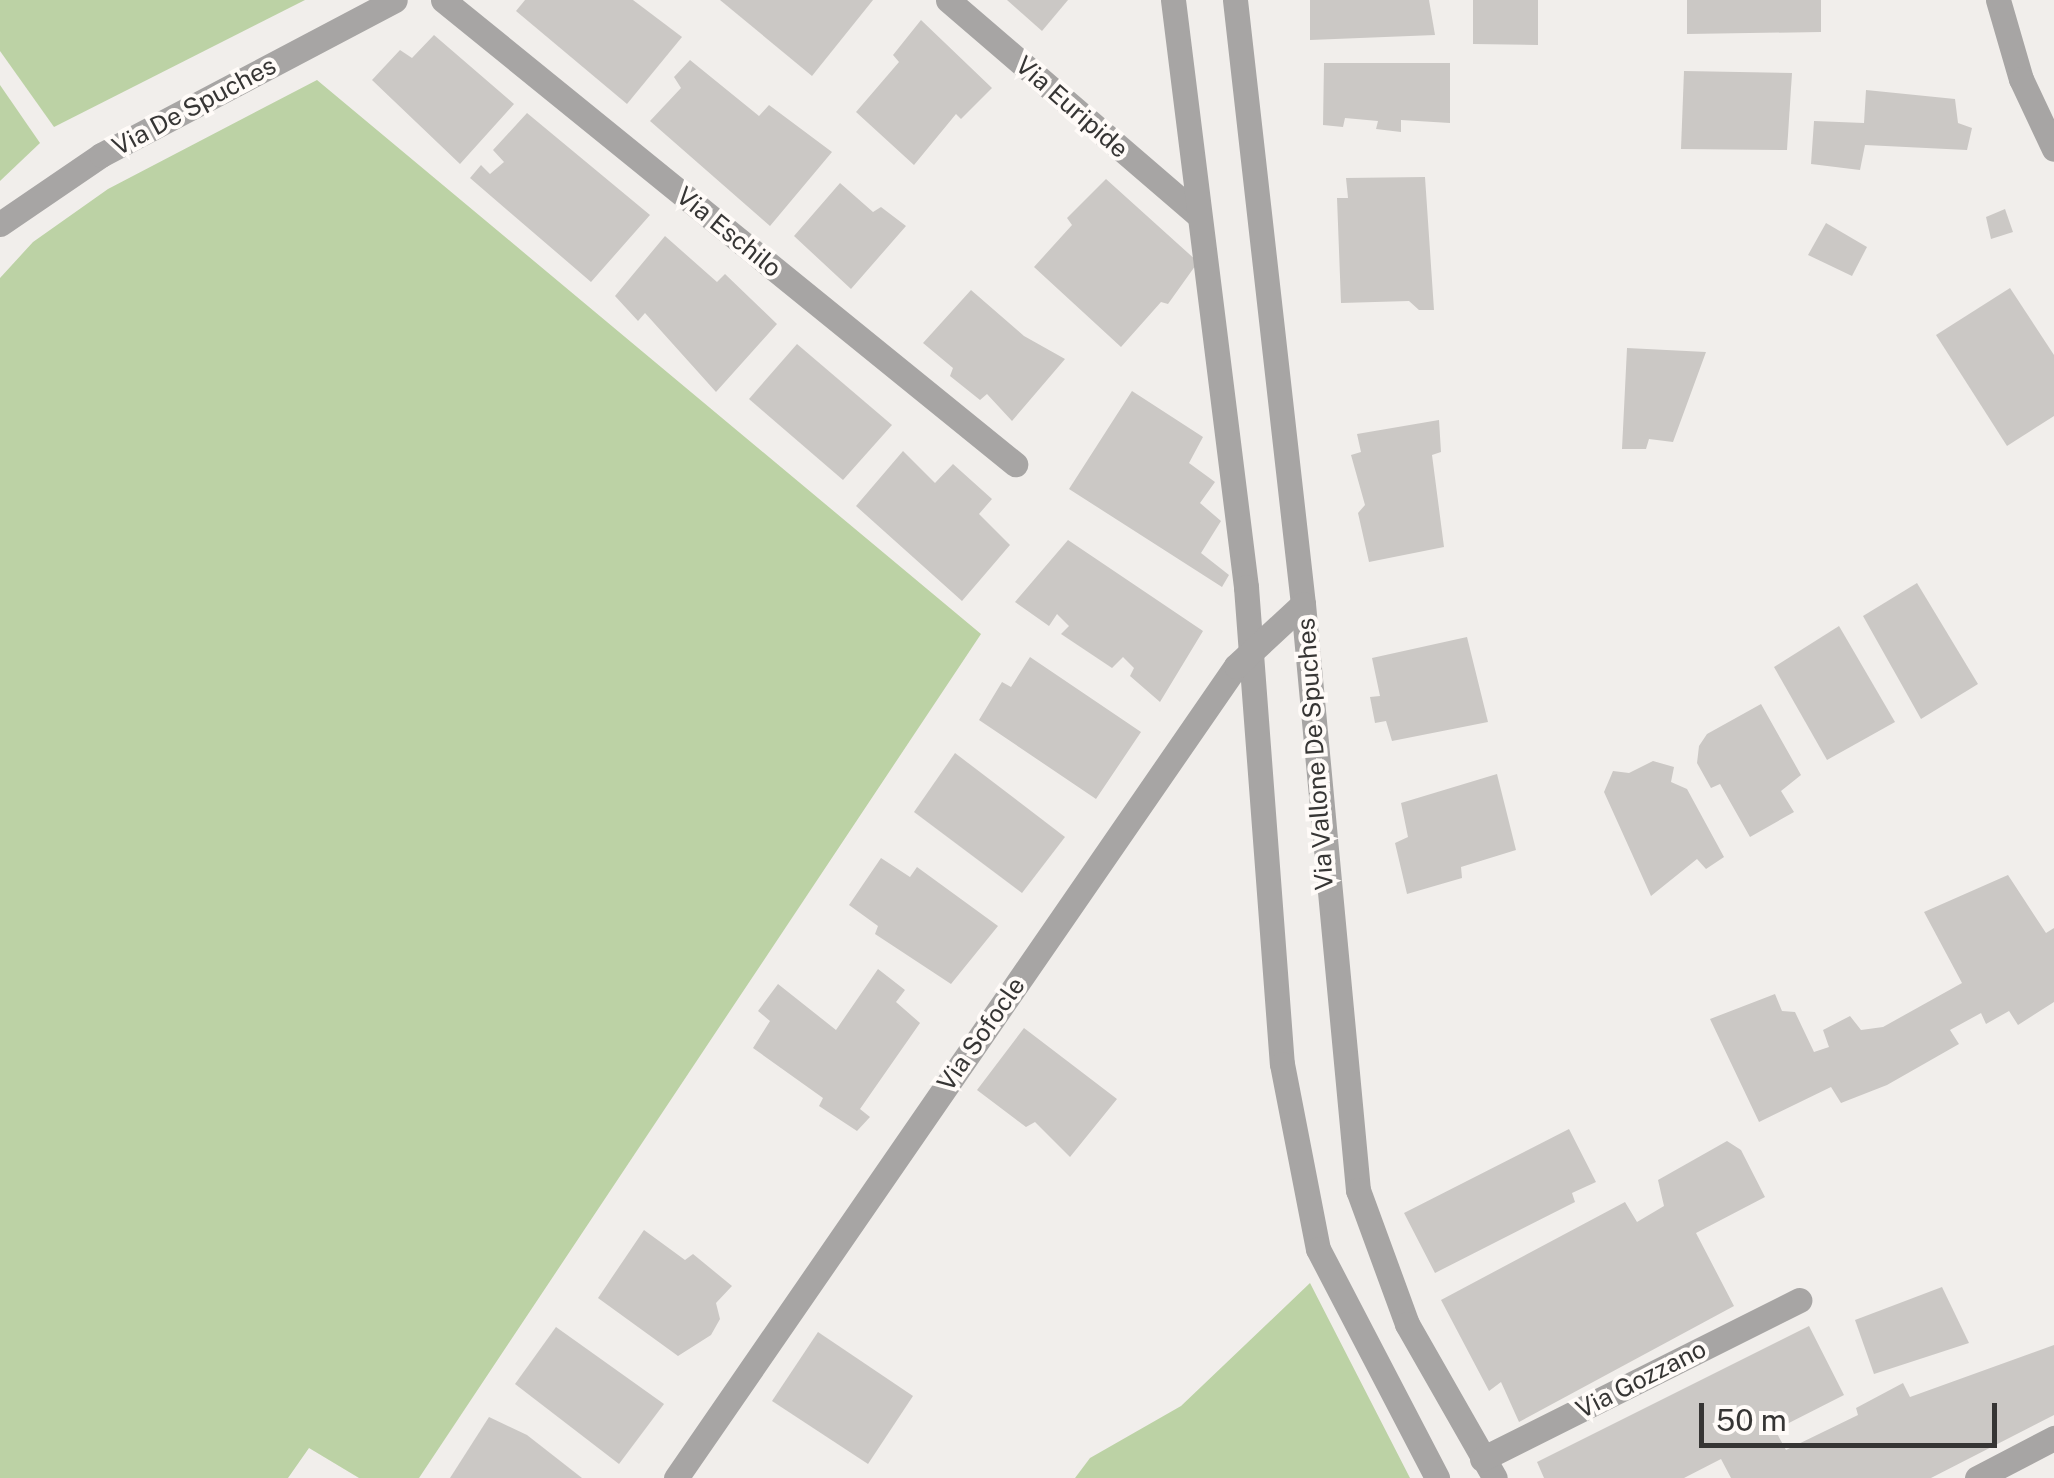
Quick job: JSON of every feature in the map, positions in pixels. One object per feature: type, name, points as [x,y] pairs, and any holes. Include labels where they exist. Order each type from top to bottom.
[{"type":"street","name":"Via De Spuches","points":[[0,224],[102,155],[395,0]]},
{"type":"street","name":"Via Eschilo","points":[[443,0],[1016,464]]},
{"type":"street","name":"Via Euripide","points":[[948,0],[1197,214]]},
{"type":"street","points":[[1173,0],[1252,650],[1282,1064],[1318,1249],[1438,1478]]},
{"type":"street","name":"Via Vallone De Spuches","points":[[1235,0],[1303,604],[1358,1190],[1407,1324],[1488,1468]]},
{"type":"street","points":[[1998,0],[2021,79],[2054,150]]},
{"type":"street","name":"Via Sofocle","points":[[676,1478],[1252,650],[1303,604]]},
{"type":"street","name":"Via Gozzano","points":[[1488,1468],[1799,1300]]},
{"type":"street","points":[[1976,1478],[2054,1438]]},
{"type":"green space","points":[[0,0],[305,0],[54,127],[0,51]]},
{"type":"green space","points":[[317,80],[981,634],[419,1478],[359,1478],[309,1448],[288,1478],[0,1478],[0,278],[33,242],[108,189]]},
{"type":"green space","points":[[0,85],[40,143],[0,181]]},
{"type":"green space","points":[[1310,1283],[1410,1478],[1075,1478],[1090,1458],[1181,1406]]},
{"type":"building","points":[[525,0],[633,0],[682,37],[627,104],[516,11]]},
{"type":"building","points":[[720,0],[873,0],[812,76]]},
{"type":"building","points":[[1007,0],[1068,0],[1042,31]]},
{"type":"building","points":[[1310,0],[1429,0],[1435,35],[1310,40]]},
{"type":"building","points":[[1473,0],[1538,0],[1538,45],[1473,44]]},
{"type":"building","points":[[1687,0],[1821,0],[1821,32],[1687,34]]},
{"type":"building","points":[[921,20],[992,88],[961,119],[956,114],[914,165],[856,112],[899,62],[893,55]]},
{"type":"building","points":[[434,35],[514,104],[460,164],[372,80],[400,50],[412,58]]},
{"type":"building","points":[[690,60],[759,116],[769,105],[832,152],[770,226],[650,121],[681,88],[674,77]]},
{"type":"building","points":[[1324,63],[1450,63],[1450,123],[1401,120],[1401,132],[1376,129],[1378,121],[1345,118],[1343,127],[1323,125]]},
{"type":"building","points":[[1684,71],[1792,73],[1787,150],[1681,149]]},
{"type":"building","points":[[1866,90],[1955,99],[1958,123],[1972,128],[1967,150],[1865,145],[1860,170],[1811,164],[1814,121],[1864,123]]},
{"type":"building","points":[[527,113],[650,215],[591,282],[470,178],[481,165],[490,174],[504,162],[493,150]]},
{"type":"building","points":[[1425,177],[1434,310],[1419,310],[1409,301],[1341,303],[1337,198],[1348,198],[1346,178]]},
{"type":"building","points":[[1106,179],[1198,262],[1168,304],[1161,302],[1121,347],[1034,267],[1072,225],[1067,218]]},
{"type":"building","points":[[840,183],[873,212],[881,207],[906,226],[851,289],[794,236]]},
{"type":"building","points":[[2005,209],[2013,232],[1991,239],[1986,217]]},
{"type":"building","points":[[1826,223],[1867,247],[1852,276],[1808,255]]},
{"type":"building","points":[[665,236],[717,282],[725,274],[777,324],[716,392],[645,313],[638,321],[615,296]]},
{"type":"building","points":[[2010,288],[2054,355],[2054,416],[2007,446],[1936,335]]},
{"type":"building","points":[[971,290],[1024,336],[1065,359],[1012,421],[987,394],[980,400],[950,376],[953,368],[923,343]]},
{"type":"building","points":[[797,344],[892,425],[843,480],[749,399]]},
{"type":"building","points":[[1627,348],[1706,352],[1673,442],[1649,439],[1646,449],[1622,449]]},
{"type":"building","points":[[1132,391],[1203,437],[1189,463],[1215,482],[1200,503],[1221,521],[1201,553],[1229,575],[1222,587],[1069,489]]},
{"type":"building","points":[[1439,420],[1441,452],[1432,455],[1444,547],[1369,562],[1358,513],[1365,505],[1351,455],[1361,452],[1357,434]]},
{"type":"building","points":[[903,451],[935,483],[953,464],[992,499],[979,514],[1010,545],[962,601],[856,506]]},
{"type":"building","points":[[1068,540],[1203,631],[1160,702],[1130,676],[1134,668],[1123,657],[1112,668],[1061,634],[1069,626],[1057,614],[1049,626],[1015,602]]},
{"type":"building","points":[[1917,583],[1978,684],[1921,719],[1863,616]]},
{"type":"building","points":[[1839,626],[1895,722],[1827,760],[1774,667]]},
{"type":"building","points":[[1467,637],[1488,722],[1392,741],[1386,721],[1375,723],[1370,697],[1380,696],[1372,658]]},
{"type":"building","points":[[1030,657],[1141,732],[1096,799],[979,720],[1002,682],[1011,687]]},
{"type":"building","points":[[1761,704],[1801,775],[1781,791],[1794,812],[1750,837],[1720,784],[1711,788],[1697,763],[1699,746],[1707,734]]},
{"type":"building","points":[[955,753],[1065,837],[1022,893],[914,812]]},
{"type":"building","points":[[1653,761],[1674,767],[1671,782],[1687,789],[1724,857],[1706,869],[1697,859],[1651,896],[1604,792],[1613,771],[1629,773]]},
{"type":"building","points":[[1497,774],[1516,850],[1461,867],[1462,878],[1407,894],[1395,843],[1408,837],[1401,803]]},
{"type":"building","points":[[881,858],[910,877],[917,867],[998,926],[951,984],[875,934],[878,926],[849,905]]},
{"type":"building","points":[[2008,875],[2046,933],[2054,928],[2054,1002],[2018,1025],[2009,1011],[1986,1024],[1981,1013],[1950,1030],[1959,1044],[1887,1085],[1841,1103],[1831,1087],[1759,1122],[1710,1019],[1775,994],[1782,1011],[1795,1012],[1814,1052],[1829,1047],[1823,1030],[1850,1016],[1861,1030],[1883,1027],[1962,983],[1924,912]]},
{"type":"building","points":[[878,969],[905,990],[896,1002],[920,1023],[860,1109],[870,1117],[857,1131],[819,1106],[823,1098],[753,1048],[770,1021],[758,1011],[778,984],[836,1030]]},
{"type":"building","points":[[1024,1028],[1117,1099],[1070,1157],[1035,1122],[1026,1127],[977,1090]]},
{"type":"building","points":[[1569,1129],[1596,1182],[1572,1193],[1575,1202],[1435,1273],[1404,1213]]},
{"type":"building","points":[[1727,1141],[1741,1150],[1765,1197],[1696,1233],[1734,1306],[1519,1422],[1501,1382],[1489,1391],[1441,1300],[1625,1202],[1637,1222],[1664,1206],[1658,1180]]},
{"type":"building","points":[[644,1230],[685,1260],[693,1254],[732,1286],[716,1303],[720,1319],[711,1335],[678,1356],[598,1298]]},
{"type":"building","points":[[1942,1287],[1969,1343],[1874,1374],[1855,1320]]},
{"type":"building","points":[[1809,1326],[1844,1395],[1775,1430],[1786,1450],[1858,1415],[1856,1408],[1903,1383],[1910,1397],[2054,1345],[2054,1415],[1931,1478],[1731,1478],[1721,1459],[1684,1478],[1544,1478],[1537,1462]]},
{"type":"building","points":[[556,1327],[664,1404],[619,1464],[515,1384]]},
{"type":"building","points":[[818,1332],[913,1396],[868,1464],[772,1401]]},
{"type":"building","points":[[489,1417],[527,1435],[582,1478],[450,1478]]}]
